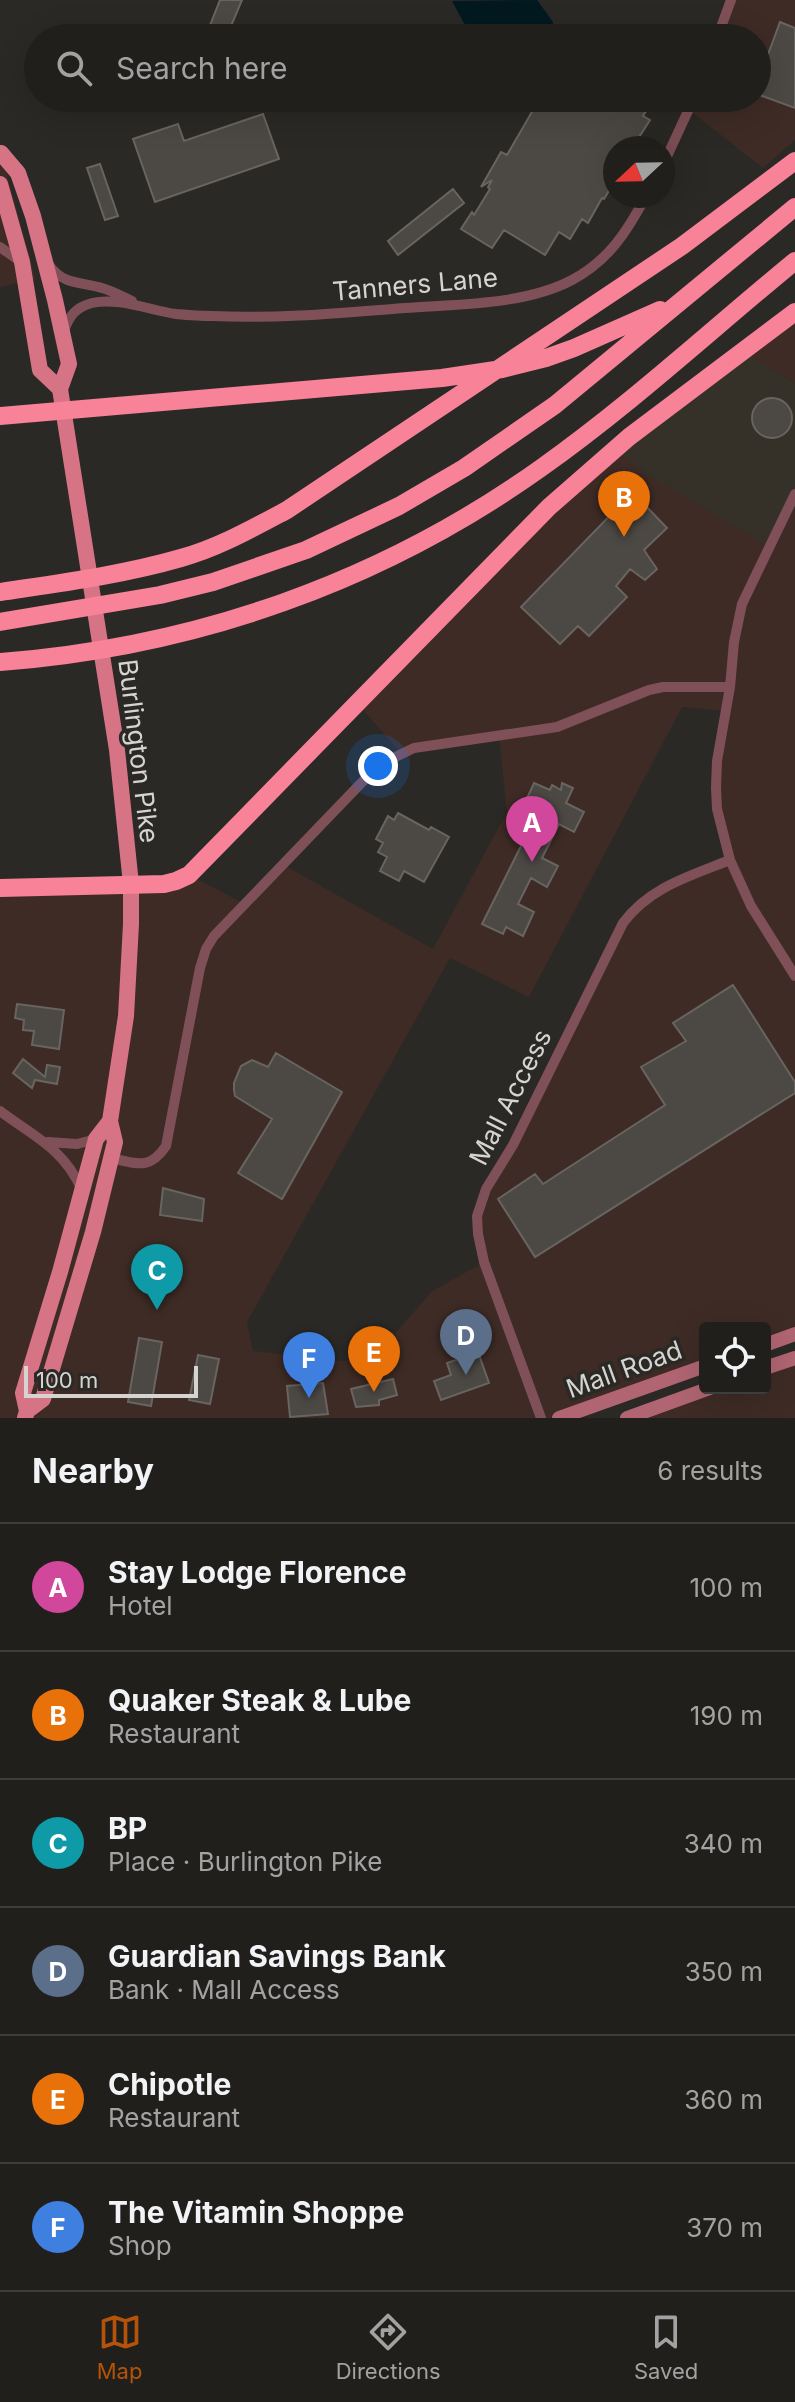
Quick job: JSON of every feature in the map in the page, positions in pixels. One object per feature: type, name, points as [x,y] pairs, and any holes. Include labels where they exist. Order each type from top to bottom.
[{"type":"highway","points":[[0,592],[183,558],[287,510],[682,246],[795,161]]},
{"type":"highway","points":[[0,622],[160,595],[213,582],[306,550],[386,512],[464,468],[555,405],[795,207]]},
{"type":"highway","points":[[0,662],[134,644],[214,626],[308,595],[438,534],[543,467],[795,261]]},
{"type":"highway","points":[[0,416],[442,378],[502,369],[574,348],[678,302]]},
{"type":"highway","points":[[0,888],[164,884],[189,875],[549,507],[661,411],[795,312]]},
{"type":"main road","name":"Burlington Pike","points":[[0,156],[18,173],[44,258],[69,364],[60,389],[109,696],[131,884],[127,1005],[110,1121],[115,1142],[112,1158],[43,1399],[26,1414]]},
{"type":"main road","name":"Burlington Pike","points":[[1,198],[22,262],[40,370],[60,389]]},
{"type":"main road","name":"Burlington Pike","points":[[26,1414],[23,1393],[96,1139],[110,1121]]},
{"type":"main road","points":[[771,1343],[795,1334]]},
{"type":"main road","points":[[771,1366],[795,1358]]},
{"type":"main road","name":"Mall Road","points":[[559,1418],[699,1368]]},
{"type":"main road","name":"Mall Road","points":[[627,1418],[699,1392]]},
{"type":"street","points":[[722,24],[731,0]]},
{"type":"street","points":[[675,139],[688,112]]},
{"type":"street","name":"Tanners Lane","points":[[63,335],[69,316],[79,308],[103,302],[176,314],[276,316],[516,298],[565,283],[606,257],[631,226],[640,208]]},
{"type":"street","points":[[0,247],[22,262]]},
{"type":"street","name":"Tanners Lane","points":[[44,258],[59,277],[67,281],[104,288],[145,307]]},
{"type":"street","points":[[795,494],[742,604],[717,761],[716,788],[717,809],[730,860],[753,909],[795,976]]},
{"type":"street","points":[[112,1158],[148,1164],[166,1146],[200,968],[214,936],[367,777],[391,759],[414,748],[557,727],[663,687],[730,687]]},
{"type":"street","name":"Mall Access","points":[[541,1418],[484,1262],[478,1234],[479,1209],[486,1189],[513,1145],[623,923],[634,908],[666,885],[730,860]]},
{"type":"street","points":[[0,1111],[46,1142],[69,1165],[83,1192]]},
{"type":"street","points":[[46,1142],[77,1144],[96,1139]]},
{"type":"shaded area","points":[[731,0],[795,0],[795,140],[763,168],[692,112],[771,112],[771,24],[722,24]]},
{"type":"shaded area","points":[[0,150],[36,279],[0,287]]},
{"type":"shaded area","points":[[795,312],[795,383],[743,351]]},
{"type":"shaded area","points":[[743,351],[795,383],[795,494],[770,547],[646,474],[615,449]]},
{"type":"shaded area","points":[[615,449],[795,494],[795,1334],[771,1343],[771,1322],[699,1322],[699,1368],[559,1418],[0,1418],[0,888],[189,875],[243,903],[282,864],[433,949],[507,812],[499,736],[401,753],[357,703]],"holes":[[[682,707],[726,711],[717,809],[730,860],[650,895],[612,944],[477,1216],[484,1262],[431,1292],[382,1349],[344,1361],[253,1351],[247,1322],[450,958],[529,997]]]},
{"type":"shaded area","points":[[795,1358],[795,1418],[627,1418],[699,1392],[771,1394],[771,1366]]},
{"type":"water","points":[[537,0],[553,24],[464,24],[452,1]]},
{"type":"building","points":[[220,0],[242,0],[232,24],[211,24]]},
{"type":"building","points":[[780,22],[795,28],[795,108],[771,99],[771,46]]},
{"type":"building","points":[[532,112],[645,112],[643,116],[650,120],[640,136],[603,136],[603,198],[588,223],[582,219],[570,239],[559,232],[545,255],[504,230],[492,248],[461,229],[490,189],[492,180],[481,187],[501,152],[507,155]]},
{"type":"building","points":[[263,114],[279,159],[155,202],[133,139],[178,124],[184,141]]},
{"type":"building","points":[[100,164],[118,216],[105,220],[87,168]]},
{"type":"building","points":[[453,189],[464,203],[398,255],[388,241]]},
{"type":"building","points":[[772,398],[786,404],[792,418],[786,432],[772,438],[758,432],[752,418],[758,404]]},
{"type":"building","points":[[626,499],[635,510],[643,503],[667,528],[644,550],[657,569],[645,580],[630,569],[616,586],[627,597],[589,636],[578,626],[560,644],[521,607]]},
{"type":"building","points":[[534,783],[550,790],[552,785],[561,790],[562,783],[573,788],[566,803],[584,812],[574,832],[559,824],[542,858],[558,866],[547,887],[531,878],[518,904],[534,912],[523,936],[506,927],[503,934],[482,924],[537,814],[524,805]]},
{"type":"building","points":[[398,813],[449,837],[424,882],[404,871],[399,881],[380,871],[387,857],[378,852],[383,843],[376,839],[388,816],[394,820]]},
{"type":"building","points":[[733,985],[795,1082],[795,1093],[535,1257],[498,1199],[535,1174],[543,1184],[665,1105],[641,1067],[686,1041],[673,1023]]},
{"type":"building","points":[[17,1004],[64,1010],[59,1049],[32,1045],[34,1031],[23,1030],[24,1020],[15,1018]]},
{"type":"building","points":[[276,1053],[342,1092],[282,1199],[238,1173],[272,1119],[235,1096],[234,1090],[241,1066],[252,1060],[268,1067]]},
{"type":"building","points":[[23,1059],[45,1077],[47,1065],[60,1067],[57,1084],[35,1080],[32,1088],[13,1073]]},
{"type":"building","points":[[163,1188],[204,1199],[202,1221],[160,1215]]},
{"type":"building","points":[[139,1338],[162,1342],[151,1406],[128,1402]]},
{"type":"building","points":[[478,1352],[489,1383],[441,1400],[434,1381],[451,1375],[447,1363]]},
{"type":"building","points":[[198,1355],[219,1359],[210,1404],[189,1400]]},
{"type":"building","points":[[393,1379],[397,1395],[379,1400],[379,1405],[356,1407],[351,1389]]},
{"type":"building","points":[[323,1383],[328,1414],[290,1417],[287,1386]]},
{"type":"place","name":"Quaker Steak & Lube","points":[[624,537]]},
{"type":"place","name":"Stay Lodge Florence","points":[[532,862]]},
{"type":"place","name":"BP","points":[[157,1310]]},
{"type":"place","name":"Guardian Savings Bank","points":[[466,1375]]},
{"type":"place","name":"Chipotle","points":[[374,1392]]},
{"type":"place","name":"The Vitamin Shoppe","points":[[309,1398]]}]
